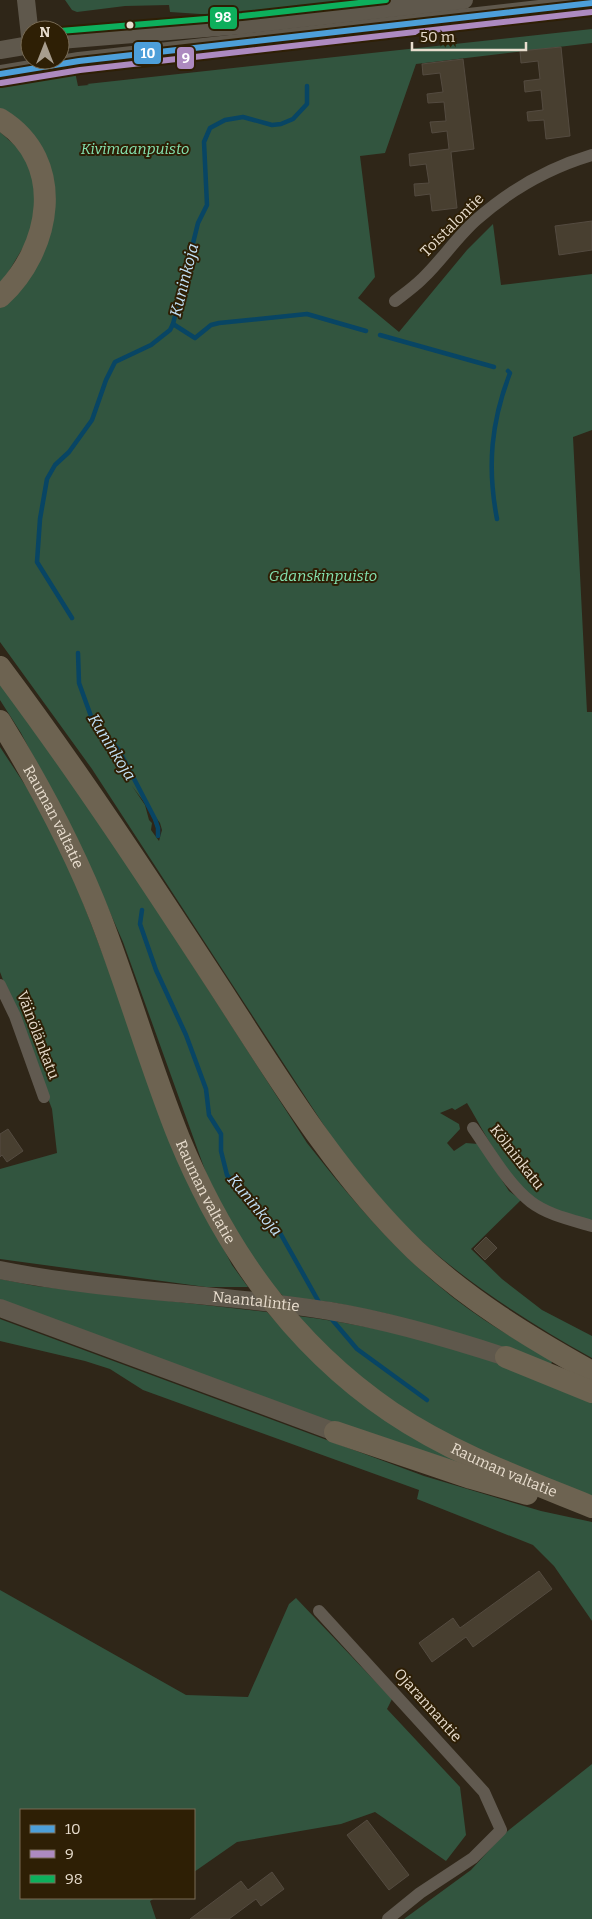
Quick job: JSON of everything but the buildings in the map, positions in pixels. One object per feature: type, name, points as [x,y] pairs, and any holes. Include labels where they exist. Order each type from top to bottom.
[{"type":"highway","points":[[0,119],[20,136],[36,159],[44,179],[46,200],[41,230],[29,261],[11,287],[0,298]]},
{"type":"highway","points":[[0,667],[118,831],[324,1146],[366,1198],[414,1249],[462,1291],[510,1325],[592,1372]]},
{"type":"highway","name":"Rauman valtatie","points":[[0,721],[35,780],[78,864],[102,920],[179,1137],[201,1188],[249,1273],[288,1321],[315,1350],[354,1385],[392,1412],[473,1459],[592,1507]]},
{"type":"highway","points":[[506,1357],[592,1392]]},
{"type":"highway","points":[[335,1432],[471,1478],[532,1495],[592,1507]]},
{"type":"main road","points":[[26,0],[28,20]]},
{"type":"main road","points":[[70,39],[243,25],[464,0]]},
{"type":"main road","points":[[70,62],[592,3]]},
{"type":"main road","points":[[0,50],[20,47]]},
{"type":"main road","points":[[0,74],[20,68]]},
{"type":"main road","name":"Naantalintie","points":[[0,1270],[73,1282],[329,1311],[386,1322],[506,1357]]},
{"type":"main road","points":[[0,1308],[335,1432]]},
{"type":"street","name":"Toistalontie","points":[[395,301],[422,280],[464,232],[503,198],[537,175],[592,155]]},
{"type":"street","name":"Väinölänkatu","points":[[0,985],[14,1016],[44,1097]]},
{"type":"street","name":"Kölninkatu","points":[[473,1128],[519,1191],[532,1202],[560,1217],[592,1226]]},
{"type":"street","name":"Ojarannantie","points":[[319,1611],[484,1792],[501,1830],[474,1858],[420,1893],[388,1919]]},
{"type":"green space","points":[[65,0],[413,0],[246,17],[170,12],[169,5],[125,6],[77,12],[72,10]]},
{"type":"green space","name":"Gdanskinpuisto","points":[[592,29],[592,43],[416,64],[385,153],[360,156],[375,277],[358,298],[399,332],[467,250],[493,224],[501,285],[592,274],[592,430],[573,437],[587,712],[592,712],[592,1220],[563,1214],[543,1205],[526,1192],[498,1156],[467,1103],[455,1110],[452,1108],[440,1113],[459,1124],[460,1129],[447,1143],[454,1151],[466,1143],[478,1144],[509,1191],[521,1200],[471,1249],[502,1279],[542,1310],[592,1336],[592,1358],[507,1307],[447,1263],[392,1212],[338,1147],[92,769],[0,642],[0,305],[52,204],[0,112],[0,85],[75,72],[78,86],[89,85],[87,84]],"holes":[[[132,786],[160,823],[162,830],[159,841],[151,830],[152,823],[149,820],[145,805]]]},
{"type":"green space","points":[[0,132],[20,150],[30,166],[37,200],[31,234],[0,286]]},
{"type":"green space","points":[[0,682],[103,826],[307,1143],[323,1163],[371,1220],[425,1274],[483,1319],[552,1361],[551,1365],[388,1314],[336,1303],[283,1296],[257,1269],[210,1184],[123,942],[86,858],[21,733],[0,700]]},
{"type":"green space","points":[[0,747],[27,788],[66,858],[192,1188],[232,1265],[248,1287],[206,1287],[0,1259],[0,1169],[57,1153],[52,1109],[0,972]]},
{"type":"green space","points":[[0,1279],[36,1286],[267,1312],[309,1357],[474,1468],[419,1455],[0,1300]]},
{"type":"green space","points":[[290,1315],[366,1327],[418,1338],[468,1352],[517,1369],[592,1400],[592,1496],[483,1456],[372,1389]]},
{"type":"green space","points":[[0,1319],[424,1476],[541,1511],[592,1522],[592,1621],[554,1566],[533,1545],[417,1499],[419,1490],[143,1390],[110,1369],[85,1361],[0,1341]]},
{"type":"green space","points":[[0,1590],[186,1695],[248,1697],[289,1604],[296,1598],[392,1699],[387,1709],[460,1787],[466,1835],[446,1861],[375,1812],[341,1824],[237,1842],[195,1871],[195,1809],[20,1809],[20,1899],[153,1899],[150,1901],[156,1919],[0,1919]]},
{"type":"green space","points":[[592,1764],[592,1919],[404,1919],[471,1870],[504,1834]]},
{"type":"waterway","name":"Kuninkoja","points":[[72,618],[37,562],[40,519],[47,479],[55,465],[69,452],[92,420],[106,380],[115,362],[151,345],[170,330],[173,324],[198,223],[207,205],[204,142],[210,128],[225,120],[243,117],[272,125],[281,124],[293,119],[307,104],[307,86]]},
{"type":"waterway","points":[[173,324],[195,338],[211,325],[219,323],[307,314],[366,331]]},
{"type":"waterway","points":[[380,335],[494,367]]},
{"type":"waterway","points":[[497,519],[492,481],[493,445],[499,409],[510,373],[508,371]]},
{"type":"waterway","name":"Kuninkoja","points":[[78,653],[79,683],[92,719],[119,750],[155,819],[158,836]]},
{"type":"waterway","name":"Kuninkoja","points":[[142,910],[140,924],[156,970],[186,1035],[206,1089],[209,1115],[221,1134],[221,1151],[227,1175],[250,1204],[272,1222],[279,1231],[320,1304]]},
{"type":"waterway","name":"Kuninkoja","points":[[329,1316],[357,1349],[427,1400]]},
{"type":"transit line","name":"98","points":[[70,30],[242,16],[386,0]]},
{"type":"transit line","name":"10","points":[[0,74],[79,61],[592,3]]},
{"type":"transit line","name":"9","points":[[1,83],[80,70],[592,12]]},
{"type":"park label","name":"Kivimaanpuisto","points":[[135,149]]}]
